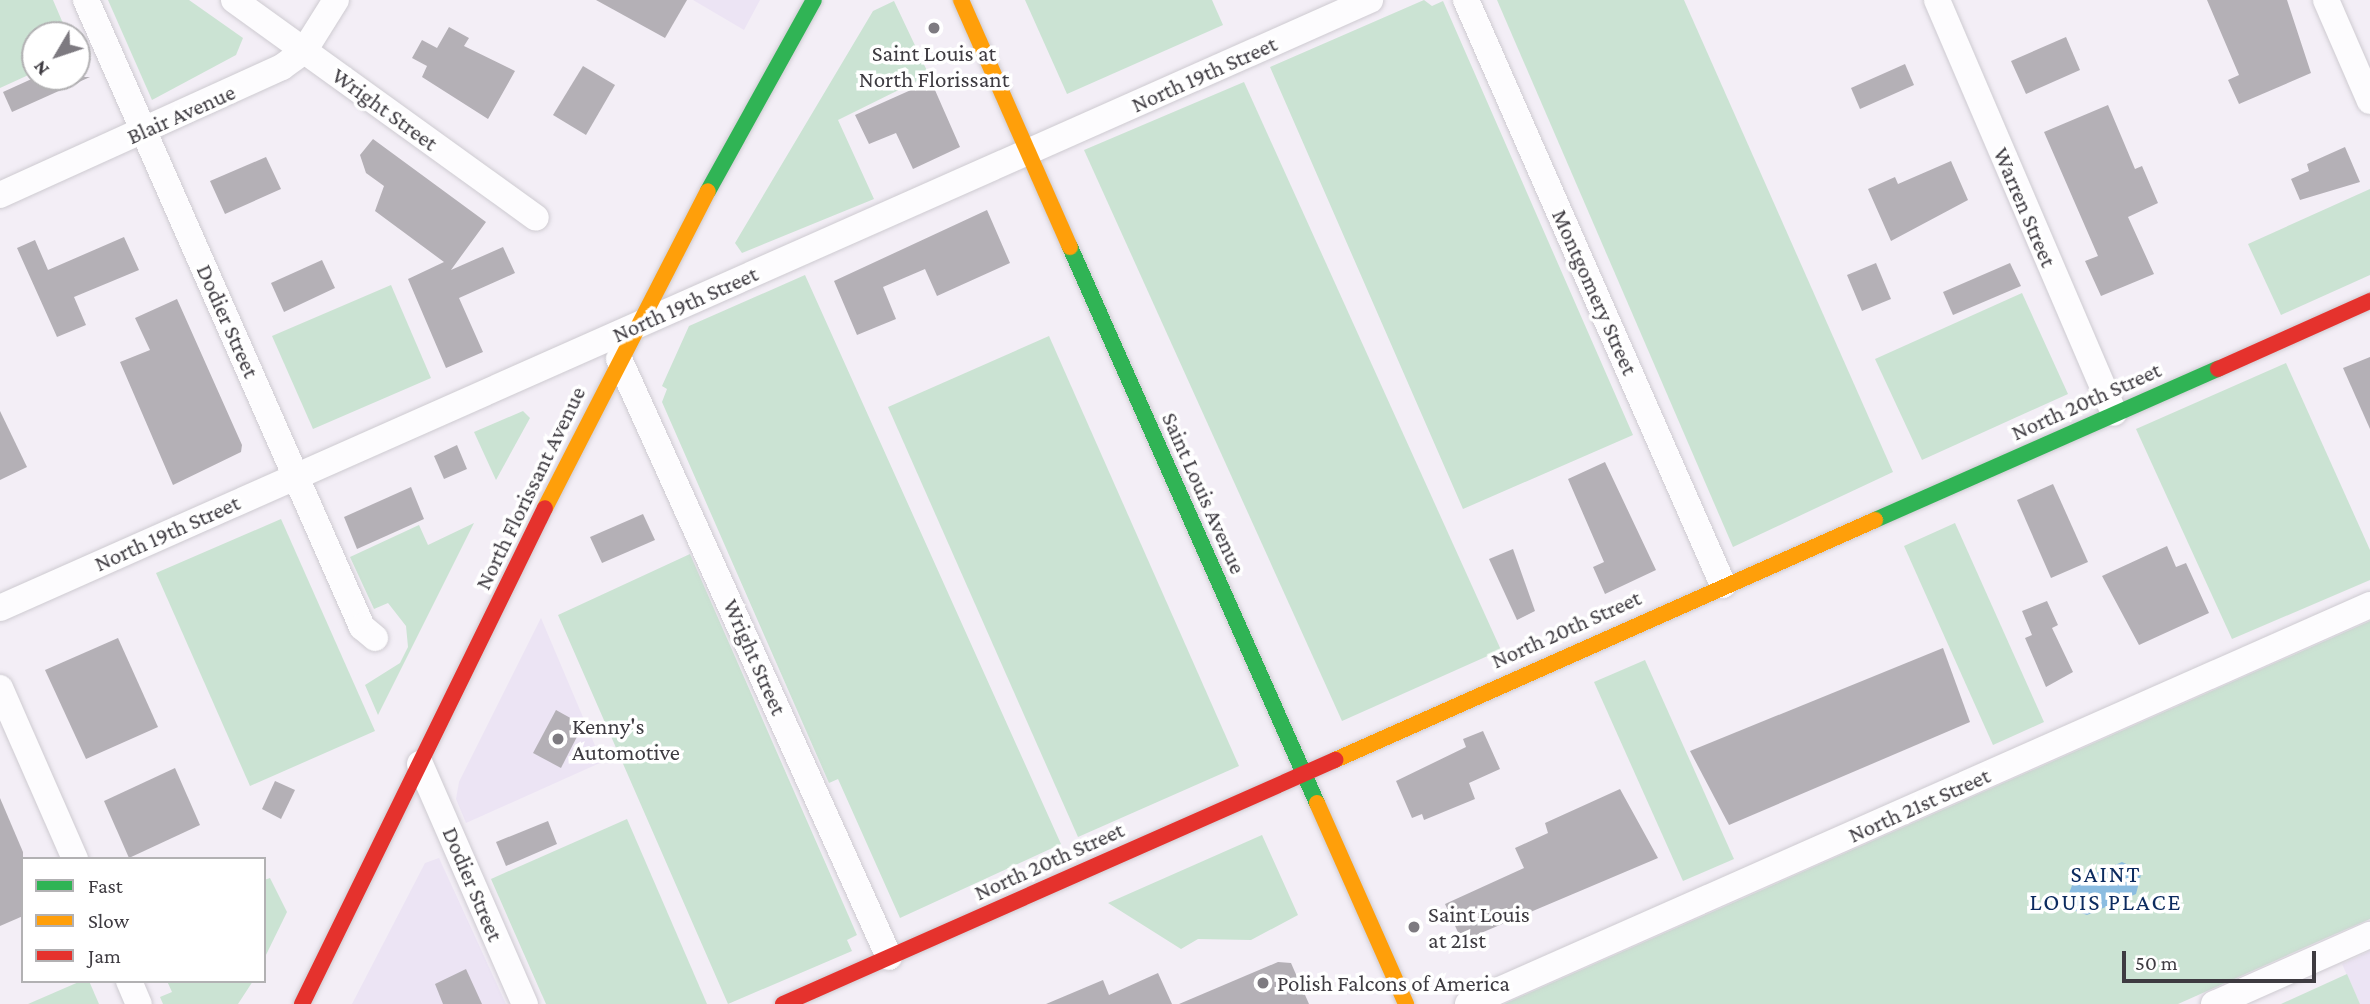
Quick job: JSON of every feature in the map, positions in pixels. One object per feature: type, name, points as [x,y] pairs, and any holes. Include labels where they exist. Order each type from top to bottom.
[{"type":"street","name":"Dodier Street","points":[[86,0],[362,627],[375,638]]},
{"type":"street","name":"Wright Street","points":[[234,0],[536,218]]},
{"type":"street","name":"Blair Avenue","points":[[0,195],[261,78],[304,51],[336,0]]},
{"type":"street","name":"North Florissant Avenue","points":[[307,1000],[635,326],[814,0]]},
{"type":"street","name":"Saint Louis Avenue","points":[[961,0],[1406,1004]]},
{"type":"street","name":"North 19th Street","points":[[0,608],[1370,0]]},
{"type":"street","name":"Montgomery Street","points":[[1466,0],[1724,585]]},
{"type":"street","name":"Warren Street","points":[[1937,0],[2114,413]]},
{"type":"street","points":[[2326,0],[2370,101]]},
{"type":"street","name":"North 20th Street","points":[[783,1004],[2370,301]]},
{"type":"street","name":"Wright Street","points":[[619,359],[889,957]]},
{"type":"street","name":"North 21st Street","points":[[1468,1004],[2370,605]]},
{"type":"street","points":[[0,688],[74,857]]},
{"type":"street","name":"Dodier Street","points":[[420,764],[525,1004]]},
{"type":"street","points":[[2214,1004],[2370,935]]},
{"type":"street","points":[[130,983],[139,1004]]},
{"type":"shaded area","points":[[693,0],[760,0],[744,30]]},
{"type":"shaded area","points":[[541,618],[602,762],[466,823],[456,799],[459,782]]},
{"type":"shaded area","points":[[439,858],[506,1004],[352,1004],[425,863]]},
{"type":"shaded area","points":[[2370,951],[2370,1004],[2360,1004],[2342,964]]},
{"type":"green space","points":[[0,0],[53,0],[62,21],[21,21],[21,78],[0,88]]},
{"type":"green space","points":[[108,0],[189,0],[243,38],[236,55],[152,100]]},
{"type":"green space","points":[[1025,0],[1212,0],[1223,25],[1067,94]]},
{"type":"green space","points":[[1424,0],[1432,6],[1443,1],[1633,435],[1463,509],[1270,67]]},
{"type":"green space","points":[[1497,0],[1684,0],[1893,472],[1733,547]]},
{"type":"green space","points":[[894,1],[929,75],[838,120],[874,199],[742,253],[735,243],[873,11]]},
{"type":"green space","points":[[1244,82],[1501,650],[1342,721],[1084,150]]},
{"type":"green space","points":[[2370,189],[2370,275],[2281,315],[2248,244]]},
{"type":"green space","points":[[805,275],[1061,844],[900,918],[838,779],[829,783],[662,402],[667,389],[662,386],[689,326]]},
{"type":"green space","points":[[391,285],[431,378],[313,429],[272,336]]},
{"type":"green space","points":[[2022,293],[2068,394],[1922,460],[1875,359]]},
{"type":"green space","points":[[1049,336],[1239,766],[1078,837],[888,407]]},
{"type":"green space","points":[[2286,363],[2370,550],[2370,580],[2232,639],[2136,429]]},
{"type":"green space","points":[[523,411],[530,418],[496,480],[474,432]]},
{"type":"green space","points":[[281,519],[375,731],[250,786],[156,573]]},
{"type":"green space","points":[[474,523],[378,715],[365,685],[400,663],[408,647],[406,626],[388,603],[374,609],[350,557],[419,525],[428,545]]},
{"type":"green space","points":[[1955,523],[2044,722],[1993,745],[1904,546]]},
{"type":"green space","points":[[690,554],[857,935],[847,940],[852,951],[728,1004],[558,615]]},
{"type":"green space","points":[[2370,621],[2370,919],[2178,1004],[1504,1004]]},
{"type":"green space","points":[[1645,660],[1734,859],[1683,881],[1594,682]]},
{"type":"green space","points":[[627,819],[707,1004],[546,1004],[491,879]]},
{"type":"green space","points":[[1262,835],[1298,915],[1251,940],[1198,939],[1181,949],[1108,903]]},
{"type":"green space","points":[[270,878],[287,912],[266,955],[266,879]]},
{"type":"green space","points":[[2347,974],[2360,1004],[2281,1004]]},
{"type":"green space","points":[[76,983],[90,983],[99,1004],[28,1004]]},
{"type":"green space","points":[[168,983],[252,983],[238,1004],[163,1004],[160,997],[172,992]]},
{"type":"water","points":[[2122,862],[2142,871],[2136,894],[2087,915],[2070,909],[2066,901],[2073,883]]},
{"type":"building","points":[[596,0],[687,0],[665,38]]},
{"type":"building","points":[[2207,0],[2287,0],[2311,73],[2239,104],[2228,80],[2239,75]]},
{"type":"building","points":[[449,27],[469,38],[464,46],[515,71],[488,119],[422,77],[427,66],[412,58],[422,40],[437,48]]},
{"type":"building","points":[[2066,37],[2080,70],[2026,94],[2011,61]]},
{"type":"building","points":[[1905,64],[1914,85],[1860,109],[1851,88]]},
{"type":"building","points":[[583,66],[615,85],[586,135],[553,115]]},
{"type":"building","points":[[931,81],[960,147],[913,169],[896,133],[869,144],[855,115]]},
{"type":"building","points":[[21,84],[21,91],[59,91],[12,112],[3,92]]},
{"type":"building","points":[[2108,105],[2135,169],[2142,166],[2158,203],[2128,217],[2154,274],[2101,296],[2085,261],[2098,256],[2044,132]]},
{"type":"building","points":[[373,139],[486,222],[451,270],[503,247],[515,273],[459,298],[483,352],[446,368],[408,279],[444,262],[375,211],[384,186],[366,173],[360,155]]},
{"type":"building","points":[[2345,147],[2360,182],[2300,200],[2291,179],[2309,171],[2307,164]]},
{"type":"building","points":[[266,157],[281,189],[225,214],[210,181]]},
{"type":"building","points":[[1951,161],[1968,200],[1891,241],[1868,189],[1895,177],[1898,184]]},
{"type":"building","points":[[987,210],[1010,263],[937,296],[925,269],[883,287],[896,319],[857,335],[834,281]]},
{"type":"building","points":[[124,237],[139,270],[74,297],[86,325],[57,337],[17,248],[35,240],[48,270]]},
{"type":"building","points":[[322,260],[335,288],[284,312],[271,283]]},
{"type":"building","points":[[1876,263],[1891,299],[1862,311],[1847,275]]},
{"type":"building","points":[[2010,263],[2021,286],[1953,315],[1943,292]]},
{"type":"building","points":[[177,299],[242,445],[241,452],[173,485],[120,362],[150,350],[135,318]]},
{"type":"building","points":[[2370,357],[2370,429],[2343,368]]},
{"type":"building","points":[[0,411],[27,467],[0,480]]},
{"type":"building","points":[[457,445],[467,469],[444,479],[434,456]]},
{"type":"building","points":[[1605,462],[1656,570],[1605,594],[1593,567],[1604,562],[1568,479]]},
{"type":"building","points":[[2053,484],[2088,562],[2051,578],[2017,500]]},
{"type":"building","points":[[411,487],[424,519],[357,549],[344,517]]},
{"type":"building","points":[[643,514],[655,540],[602,563],[590,537]]},
{"type":"building","points":[[2167,546],[2176,567],[2186,563],[2209,613],[2139,645],[2102,576]]},
{"type":"building","points":[[1513,549],[1535,611],[1517,620],[1489,559]]},
{"type":"building","points":[[2047,601],[2058,625],[2052,628],[2073,672],[2046,687],[2025,638],[2032,635],[2022,611]]},
{"type":"building","points":[[118,638],[158,727],[86,759],[45,670]]},
{"type":"building","points":[[1943,648],[1970,722],[1729,825],[1690,751]]},
{"type":"building","name":"Kenny's Automotive","points":[[556,710],[583,725],[561,768],[533,753]]},
{"type":"building","points":[[1483,731],[1500,769],[1469,783],[1475,799],[1424,820],[1422,814],[1412,818],[1396,781],[1466,747],[1463,739]]},
{"type":"building","points":[[175,768],[200,825],[129,857],[104,801]]},
{"type":"building","points":[[275,781],[295,790],[281,819],[262,809]]},
{"type":"building","points":[[1620,789],[1658,858],[1462,941],[1445,904],[1524,868],[1515,848],[1548,833],[1545,823]]},
{"type":"building","points":[[0,798],[23,857],[21,917],[0,926]]},
{"type":"building","points":[[548,821],[557,844],[506,866],[496,842]]},
{"type":"building","name":"Polish Falcons of America","points":[[1278,962],[1291,963],[1309,1004],[1179,1004]]},
{"type":"building","points":[[466,969],[482,1004],[443,1004],[435,984]]},
{"type":"building","points":[[1158,973],[1172,1004],[1046,1004],[1103,980],[1109,995]]},
{"type":"traffic: fast","points":[[708,191],[814,0]]},
{"type":"traffic: fast","points":[[1070,247],[1317,803]]},
{"type":"traffic: fast","points":[[1875,520],[2218,369]]},
{"type":"traffic: slow","points":[[961,0],[1070,247]]},
{"type":"traffic: slow","points":[[545,508],[708,191]]},
{"type":"traffic: slow","points":[[1335,760],[1875,520]]},
{"type":"traffic: slow","points":[[1317,803],[1406,1004]]},
{"type":"traffic: jam","points":[[2218,369],[2370,301]]},
{"type":"traffic: jam","points":[[302,1004],[545,508]]},
{"type":"traffic: jam","points":[[783,1004],[1335,760]]},
{"type":"place","name":"Saint Louis at North Florissant","points":[[934,28]]},
{"type":"place","name":"Kenny's Automotive","points":[[558,739]]},
{"type":"place","name":"Saint Louis at 21st","points":[[1414,927]]},
{"type":"place","name":"Polish Falcons of America","points":[[1263,983]]},
{"type":"district","name":"SAINT LOUIS PLACE","points":[[2106,888]]}]
